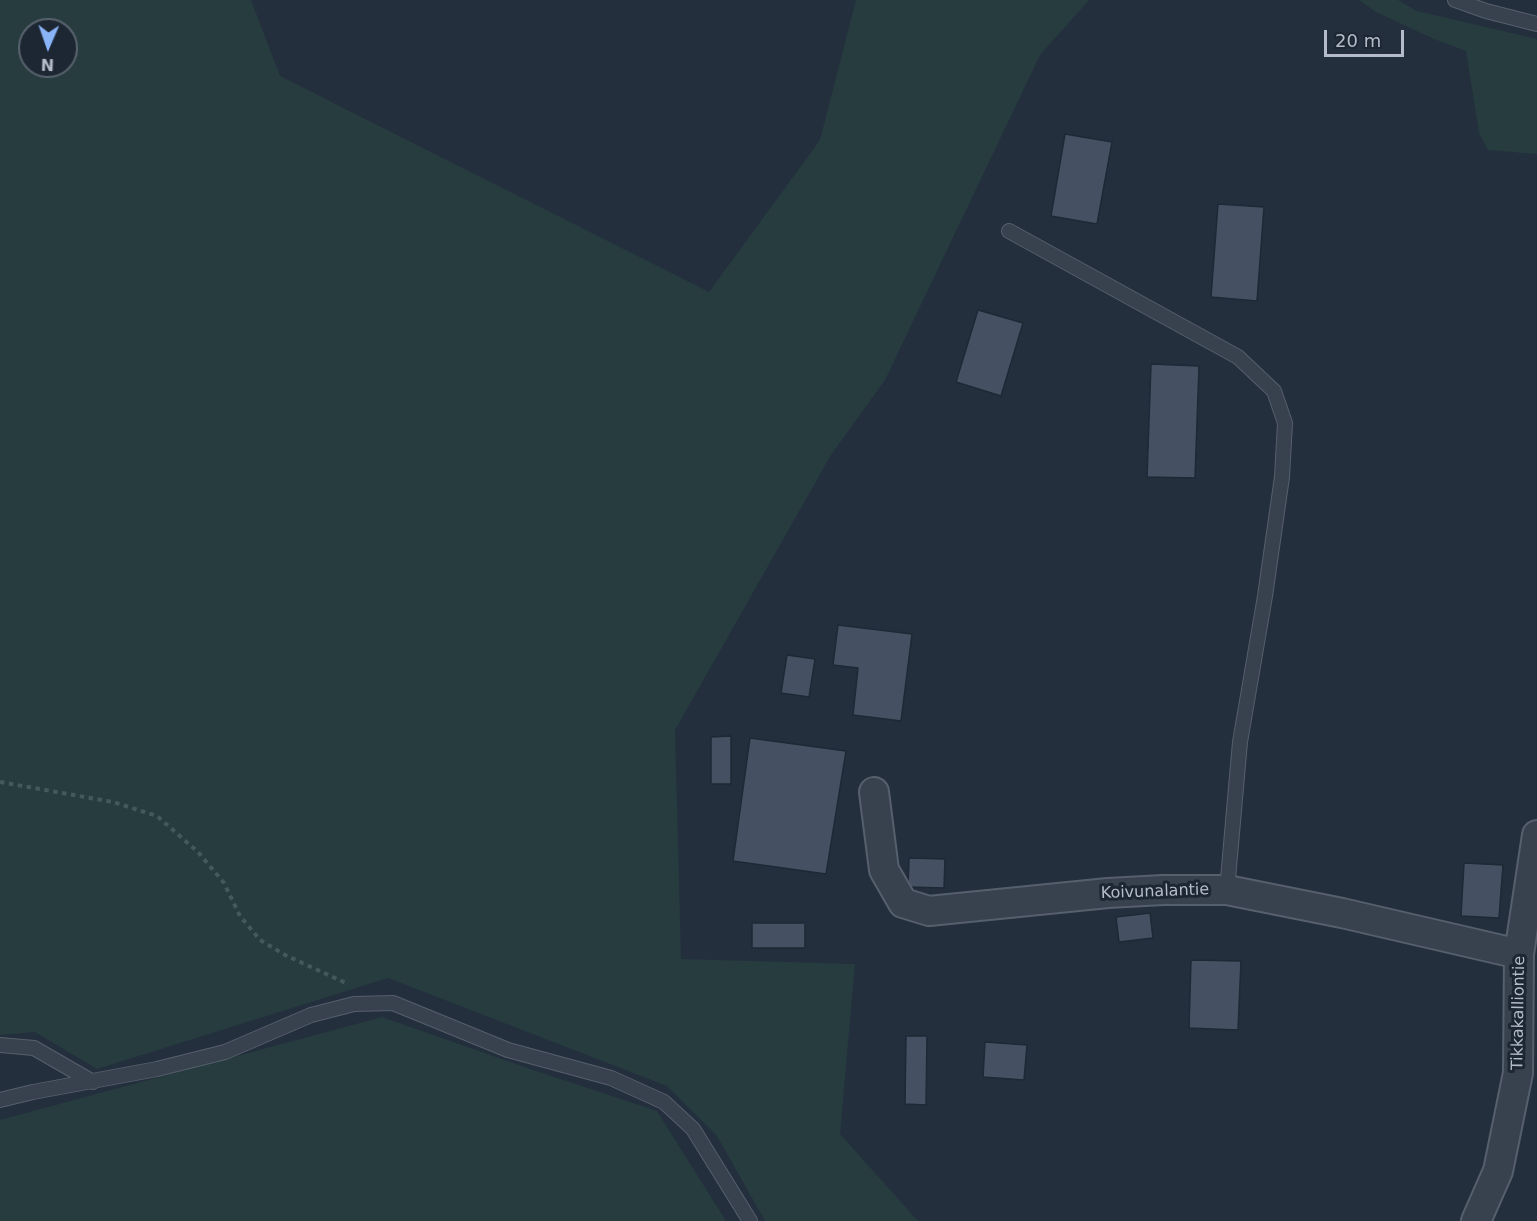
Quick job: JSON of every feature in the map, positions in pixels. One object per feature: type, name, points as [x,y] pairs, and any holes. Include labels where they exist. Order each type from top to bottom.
[{"type":"street","name":"Koivunalantie","points":[[874,792],[884,870],[903,903],[929,911],[1108,893],[1227,890],[1342,913],[1520,954]]},
{"type":"street","name":"Tikkakalliontie","points":[[1476,1221],[1498,1171],[1518,1072],[1520,954],[1537,835]]},
{"type":"lane","points":[[1455,0],[1486,11],[1537,24]]},
{"type":"lane","points":[[1009,231],[1238,357],[1274,391],[1286,423],[1282,477],[1265,596],[1240,742],[1227,890]]},
{"type":"lane","points":[[0,1100],[225,1052],[311,1015],[354,1004],[393,1003],[508,1050],[611,1078],[664,1102],[693,1129],[750,1221]]},
{"type":"lane","points":[[0,1045],[34,1048],[93,1082]]},
{"type":"path","points":[[0,782],[113,802],[157,816],[198,852],[225,883],[240,916],[260,940],[321,972],[393,1003]]},
{"type":"green space","points":[[0,0],[251,0],[280,76],[709,292],[820,140],[856,0],[1089,0],[1040,55],[885,380],[831,455],[675,730],[681,959],[855,964],[840,1134],[918,1221],[765,1221],[717,1136],[667,1086],[388,978],[97,1069],[35,1032],[0,1035]]},
{"type":"green space","points":[[1359,0],[1398,0],[1417,11],[1537,39],[1537,154],[1488,150],[1479,133],[1466,51],[1376,12]]},
{"type":"green space","points":[[382,1017],[657,1111],[726,1221],[0,1221],[0,1120]]},
{"type":"building","points":[[1065,134],[1112,142],[1097,224],[1051,216]]},
{"type":"building","points":[[1218,204],[1264,207],[1257,301],[1211,297]]},
{"type":"building","points":[[978,310],[1023,323],[1001,396],[956,382]]},
{"type":"building","points":[[1151,364],[1199,366],[1195,478],[1147,477]]},
{"type":"building","points":[[838,625],[912,634],[901,721],[853,715],[858,668],[833,665]]},
{"type":"building","points":[[787,655],[815,659],[809,697],[781,693]]},
{"type":"building","points":[[731,736],[731,784],[711,784],[711,737]]},
{"type":"building","points":[[750,738],[846,751],[826,874],[733,861]]},
{"type":"building","points":[[909,858],[945,859],[944,888],[908,887]]},
{"type":"building","points":[[1464,863],[1503,865],[1499,918],[1461,916]]},
{"type":"building","points":[[1150,913],[1153,938],[1119,942],[1116,917]]},
{"type":"building","points":[[752,923],[805,923],[805,948],[752,948]]},
{"type":"building","points":[[1191,960],[1241,961],[1238,1030],[1189,1028]]},
{"type":"building","points":[[906,1036],[927,1036],[926,1105],[905,1104]]},
{"type":"building","points":[[985,1042],[1027,1045],[1024,1080],[983,1077]]}]
